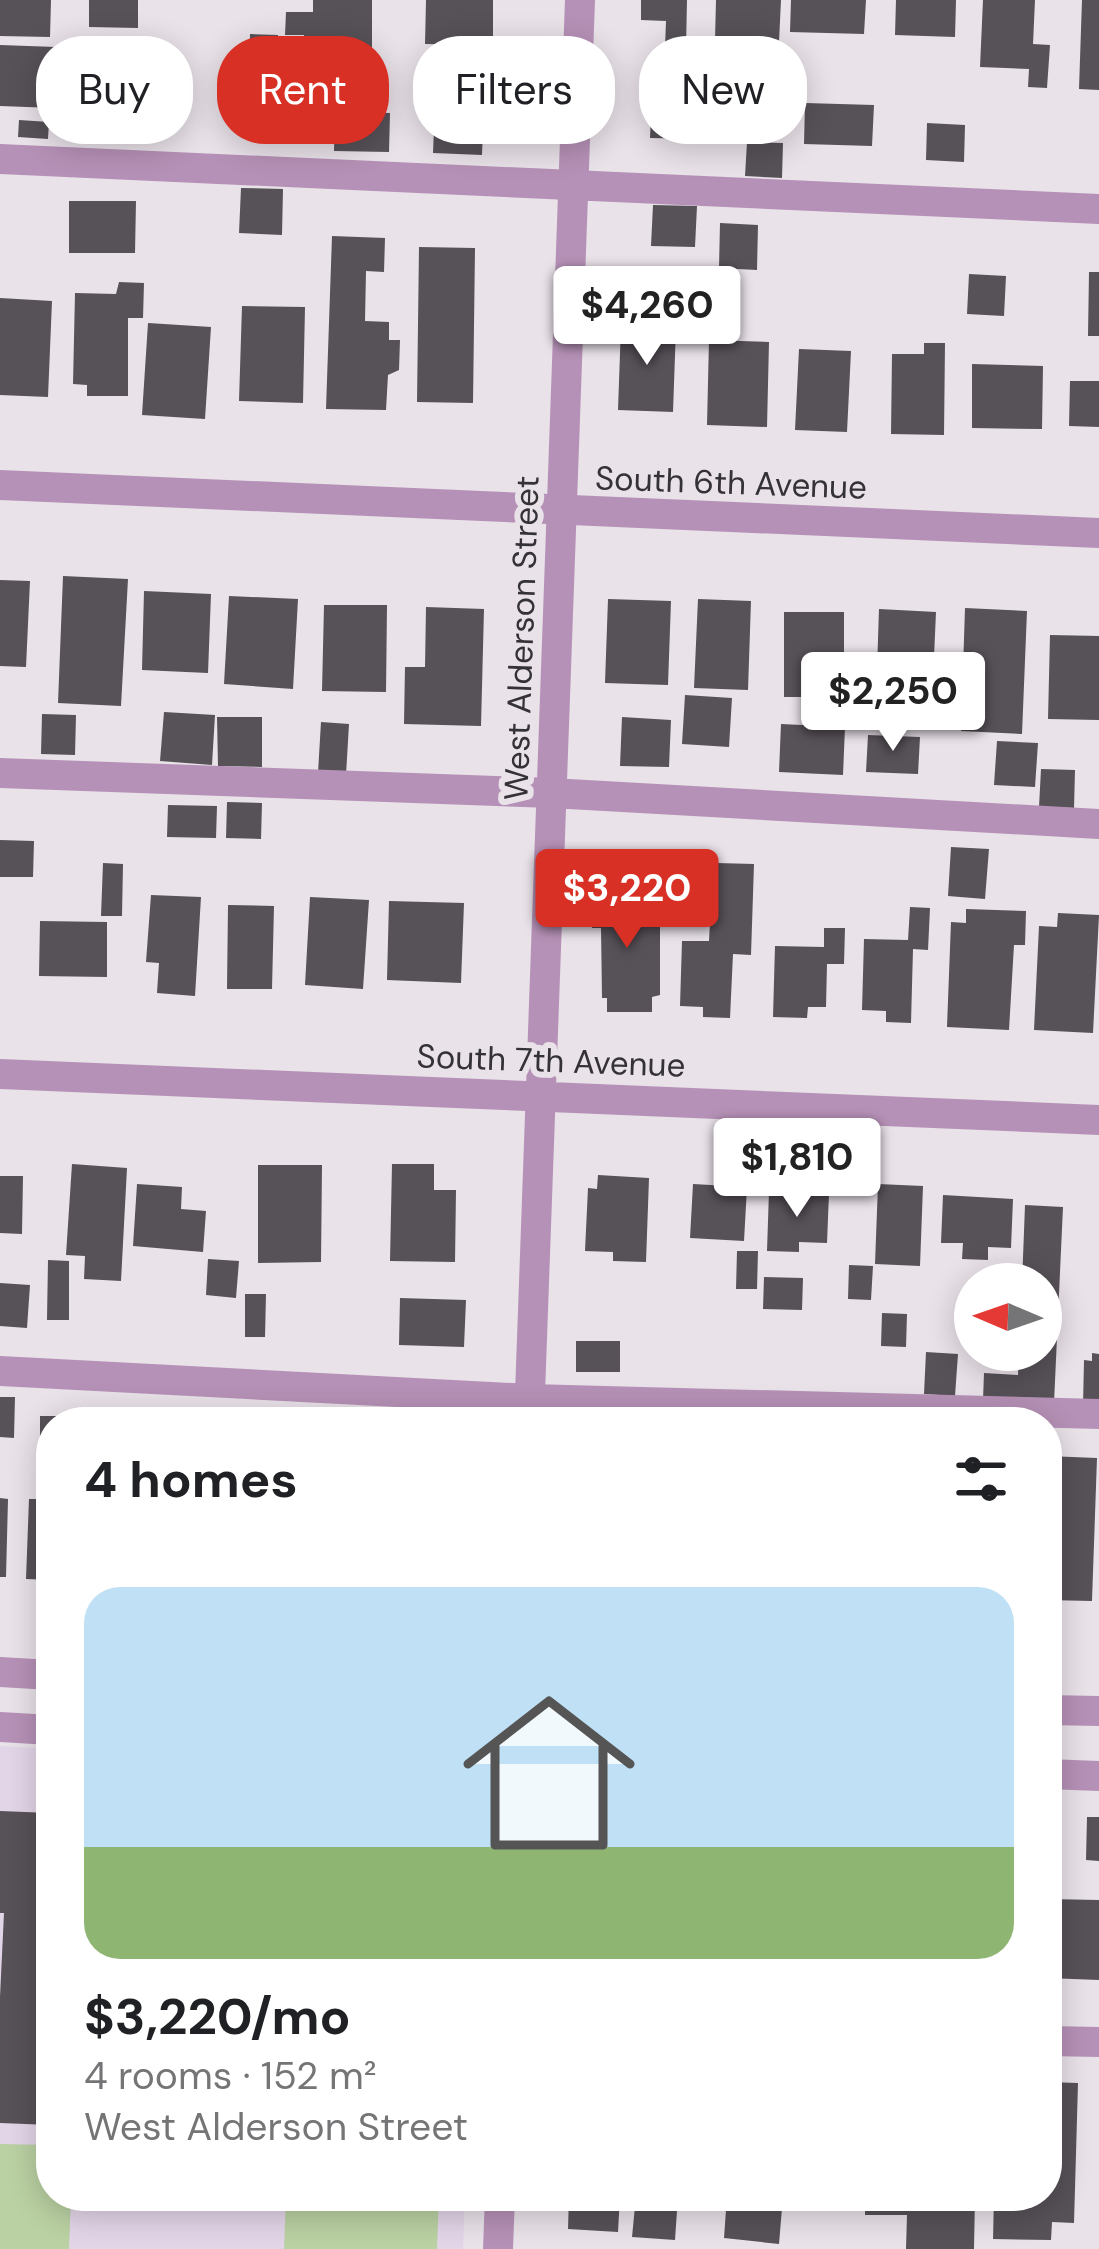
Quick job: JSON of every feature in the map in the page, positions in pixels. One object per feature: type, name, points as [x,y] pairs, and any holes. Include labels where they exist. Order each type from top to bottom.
[{"type":"street","name":"West Alderson Street","points":[[529,1407],[580,0]]},
{"type":"street","points":[[0,159],[1099,209]]},
{"type":"street","name":"South 6th Avenue","points":[[0,485],[1099,533]]},
{"type":"street","points":[[0,773],[551,794],[1099,824]]},
{"type":"street","name":"South 7th Avenue","points":[[0,1074],[1099,1120]]},
{"type":"street","points":[[0,1371],[488,1407]]},
{"type":"street","points":[[1062,1414],[1099,1414]]},
{"type":"street","points":[[0,1672],[36,1674]]},
{"type":"street","points":[[1062,1710],[1099,1711]]},
{"type":"street","points":[[0,1727],[36,1729]]},
{"type":"street","points":[[1062,1775],[1099,1776]]},
{"type":"street","points":[[1062,2041],[1099,2042]]},
{"type":"street","points":[[498,2249],[499,2211]]},
{"type":"shaded area","points":[[0,1746],[36,1748],[36,2211],[464,2211],[463,2249],[0,2249]]},
{"type":"green space","points":[[0,2144],[36,2145],[36,2211],[70,2211],[69,2249],[0,2249]]},
{"type":"green space","points":[[285,2211],[438,2211],[437,2249],[284,2249]]},
{"type":"building","points":[[0,0],[51,0],[50,36],[0,36]]},
{"type":"building","points":[[89,0],[138,0],[138,28],[89,27]]},
{"type":"building","points":[[313,0],[372,0],[372,36],[285,35],[286,12],[313,12]]},
{"type":"building","points":[[426,0],[493,0],[493,36],[425,36]]},
{"type":"building","points":[[641,0],[687,0],[686,36],[665,36],[666,21],[641,20]]},
{"type":"building","points":[[716,0],[781,0],[779,36],[715,36]]},
{"type":"building","points":[[791,0],[866,0],[864,34],[790,32]]},
{"type":"building","points":[[896,0],[956,0],[955,37],[895,35]]},
{"type":"building","points":[[983,0],[1035,0],[1033,44],[1050,45],[1047,88],[1028,87],[1029,69],[980,67]]},
{"type":"building","points":[[1082,0],[1099,0],[1099,90],[1079,89]]},
{"type":"building","points":[[0,45],[36,46],[36,107],[0,106]]},
{"type":"building","points":[[807,103],[874,105],[872,146],[804,144]]},
{"type":"building","points":[[390,113],[389,152],[334,151],[334,144],[389,144]]},
{"type":"building","points":[[19,120],[36,121],[36,138],[18,137]]},
{"type":"building","points":[[927,123],[965,125],[964,162],[926,160]]},
{"type":"building","points":[[433,144],[482,144],[482,155],[433,153]]},
{"type":"building","points":[[747,144],[783,144],[782,178],[745,176]]},
{"type":"building","points":[[241,188],[283,189],[282,235],[239,233]]},
{"type":"building","points":[[69,201],[136,201],[135,253],[69,253]]},
{"type":"building","points":[[653,205],[697,206],[695,247],[651,246]]},
{"type":"building","points":[[720,223],[758,225],[757,270],[719,268]]},
{"type":"building","points":[[332,236],[385,238],[384,272],[366,271],[365,321],[389,322],[389,340],[400,340],[399,370],[388,375],[386,410],[326,409]]},
{"type":"building","points":[[419,247],[475,248],[473,403],[417,402]]},
{"type":"building","points":[[1089,272],[1099,272],[1099,336],[1088,336]]},
{"type":"building","points":[[969,274],[1006,276],[1004,316],[967,314]]},
{"type":"building","points":[[119,282],[144,283],[143,318],[128,318],[128,396],[87,396],[87,385],[73,384],[75,293],[116,294]]},
{"type":"building","points":[[0,298],[52,301],[48,397],[0,395]]},
{"type":"building","points":[[242,306],[305,307],[303,403],[239,401]]},
{"type":"building","points":[[148,323],[211,327],[205,419],[142,415]]},
{"type":"building","points":[[621,325],[676,327],[673,412],[618,410]]},
{"type":"building","points":[[709,340],[769,342],[767,427],[707,425]]},
{"type":"building","points":[[924,343],[945,343],[944,435],[891,434],[892,354],[924,354]]},
{"type":"building","points":[[799,349],[851,351],[847,432],[795,430]]},
{"type":"building","points":[[972,364],[1043,366],[1042,429],[972,428]]},
{"type":"building","points":[[1070,381],[1099,381],[1099,427],[1069,426]]},
{"type":"building","points":[[63,576],[128,579],[121,706],[58,703]]},
{"type":"building","points":[[0,580],[30,581],[26,667],[0,666]]},
{"type":"building","points":[[144,591],[211,594],[208,673],[142,670]]},
{"type":"building","points":[[229,596],[298,599],[293,689],[224,684]]},
{"type":"building","points":[[608,599],[671,601],[668,685],[605,683]]},
{"type":"building","points":[[698,599],[751,601],[748,690],[694,688]]},
{"type":"building","points":[[324,605],[387,605],[386,692],[322,691]]},
{"type":"building","points":[[426,607],[484,609],[481,726],[404,724],[405,667],[425,667]]},
{"type":"building","points":[[965,608],[1027,611],[1022,734],[961,731]]},
{"type":"building","points":[[879,609],[936,612],[932,702],[876,700]]},
{"type":"building","points":[[784,612],[844,612],[844,697],[784,697]]},
{"type":"building","points":[[1050,635],[1099,636],[1099,720],[1048,719]]},
{"type":"building","points":[[685,695],[732,698],[729,747],[682,744]]},
{"type":"building","points":[[164,712],[215,715],[212,765],[160,761]]},
{"type":"building","points":[[42,714],[76,715],[75,755],[41,754]]},
{"type":"building","points":[[217,717],[262,717],[262,767],[218,766]]},
{"type":"building","points":[[622,717],[671,720],[669,767],[620,766]]},
{"type":"building","points":[[321,722],[349,724],[346,775],[318,773]]},
{"type":"building","points":[[781,724],[845,727],[843,775],[779,772]]},
{"type":"building","points":[[868,735],[920,737],[918,774],[866,772]]},
{"type":"building","points":[[997,741],[1038,743],[1035,787],[994,785]]},
{"type":"building","points":[[1041,769],[1075,770],[1074,808],[1039,807]]},
{"type":"building","points":[[227,802],[262,803],[261,839],[226,838]]},
{"type":"building","points":[[168,805],[217,806],[216,838],[167,837]]},
{"type":"building","points":[[0,840],[34,841],[33,877],[0,877]]},
{"type":"building","points":[[951,847],[989,849],[985,899],[948,896]]},
{"type":"building","points":[[679,862],[754,864],[751,955],[733,954],[730,1018],[703,1017],[703,1007],[680,1006],[682,941],[709,941],[710,921],[677,920]]},
{"type":"building","points":[[103,863],[123,864],[122,916],[101,916]]},
{"type":"building","points":[[592,885],[628,885],[628,912],[654,912],[654,923],[660,923],[660,995],[652,997],[652,1012],[607,1012],[607,998],[602,998],[601,928],[592,928]]},
{"type":"building","points":[[151,895],[201,897],[195,996],[157,993],[159,963],[146,962]]},
{"type":"building","points":[[310,897],[369,900],[363,989],[305,985]]},
{"type":"building","points":[[389,901],[464,903],[461,983],[387,980]]},
{"type":"building","points":[[228,905],[274,906],[272,989],[227,989]]},
{"type":"building","points":[[910,907],[930,908],[928,950],[913,949],[911,1023],[886,1022],[886,1011],[862,1010],[864,939],[908,940]]},
{"type":"building","points":[[966,909],[1026,911],[1025,945],[1014,945],[1009,1030],[947,1027],[951,922],[966,923]]},
{"type":"building","points":[[1058,913],[1099,915],[1093,1033],[1034,1030],[1039,926],[1057,927]]},
{"type":"building","points":[[40,921],[107,922],[107,977],[39,976]]},
{"type":"building","points":[[824,928],[845,928],[844,964],[827,964],[826,1007],[808,1007],[807,1018],[773,1017],[775,946],[824,947]]},
{"type":"building","points":[[72,1164],[127,1168],[121,1281],[84,1279],[85,1256],[66,1255]]},
{"type":"building","points":[[392,1164],[434,1164],[434,1190],[456,1190],[455,1262],[390,1261]]},
{"type":"building","points":[[258,1165],[322,1165],[321,1262],[258,1263]]},
{"type":"building","points":[[598,1175],[649,1178],[646,1262],[613,1261],[613,1252],[585,1251],[588,1188],[597,1189]]},
{"type":"building","points":[[0,1176],[23,1176],[22,1234],[0,1233]]},
{"type":"building","points":[[137,1184],[182,1187],[181,1209],[206,1211],[203,1252],[133,1246]]},
{"type":"building","points":[[693,1184],[747,1187],[744,1241],[690,1238]]},
{"type":"building","points":[[878,1184],[923,1186],[920,1266],[875,1264]]},
{"type":"building","points":[[769,1191],[829,1193],[827,1243],[799,1242],[799,1252],[767,1251]]},
{"type":"building","points":[[943,1195],[1013,1199],[1011,1248],[988,1247],[988,1260],[962,1259],[963,1243],[941,1243]]},
{"type":"building","points":[[1025,1205],[1063,1207],[1060,1263],[1023,1263]]},
{"type":"building","points":[[737,1251],[758,1251],[757,1289],[736,1289]]},
{"type":"building","points":[[208,1259],[239,1261],[236,1298],[206,1295]]},
{"type":"building","points":[[48,1260],[69,1261],[69,1320],[47,1320]]},
{"type":"building","points":[[849,1265],[873,1266],[871,1300],[848,1299]]},
{"type":"building","points":[[764,1277],[803,1278],[802,1310],[763,1309]]},
{"type":"building","points":[[0,1283],[30,1285],[27,1328],[0,1326]]},
{"type":"building","points":[[245,1294],[266,1294],[265,1337],[245,1337]]},
{"type":"building","points":[[400,1298],[466,1300],[464,1347],[399,1345]]},
{"type":"building","points":[[882,1313],[907,1314],[906,1347],[881,1346]]},
{"type":"building","points":[[576,1341],[620,1341],[620,1372],[576,1372]]},
{"type":"building","points":[[926,1352],[954,1354],[955,1396],[924,1394]]},
{"type":"building","points":[[1092,1353],[1099,1354],[1099,1407],[1083,1406],[1084,1360],[1092,1361]]},
{"type":"building","points":[[1018,1371],[1055,1371],[1054,1403],[983,1400],[984,1373],[1018,1375]]},
{"type":"building","points":[[0,1397],[15,1397],[14,1438],[0,1437]]},
{"type":"building","points":[[1062,1457],[1097,1458],[1092,1601],[1062,1600]]},
{"type":"building","points":[[0,1498],[8,1499],[6,1577],[0,1577]]},
{"type":"building","points":[[29,1499],[36,1499],[36,1579],[26,1579]]},
{"type":"building","points":[[0,1811],[36,1812],[36,2124],[0,2123],[4,1913],[0,1913]]},
{"type":"building","points":[[1087,1817],[1099,1817],[1099,1861],[1086,1860]]},
{"type":"building","points":[[1062,1899],[1099,1900],[1099,1980],[1062,1979]]},
{"type":"building","points":[[1062,2082],[1078,2083],[1074,2223],[1052,2222],[1051,2240],[993,2239],[994,2211],[1062,2211]]},
{"type":"building","points":[[569,2211],[619,2211],[618,2232],[568,2229]]},
{"type":"building","points":[[635,2211],[677,2211],[675,2240],[632,2237]]},
{"type":"building","points":[[726,2211],[782,2211],[779,2244],[724,2238]]},
{"type":"building","points":[[865,2211],[975,2211],[974,2249],[906,2249],[907,2215],[865,2215]]}]
